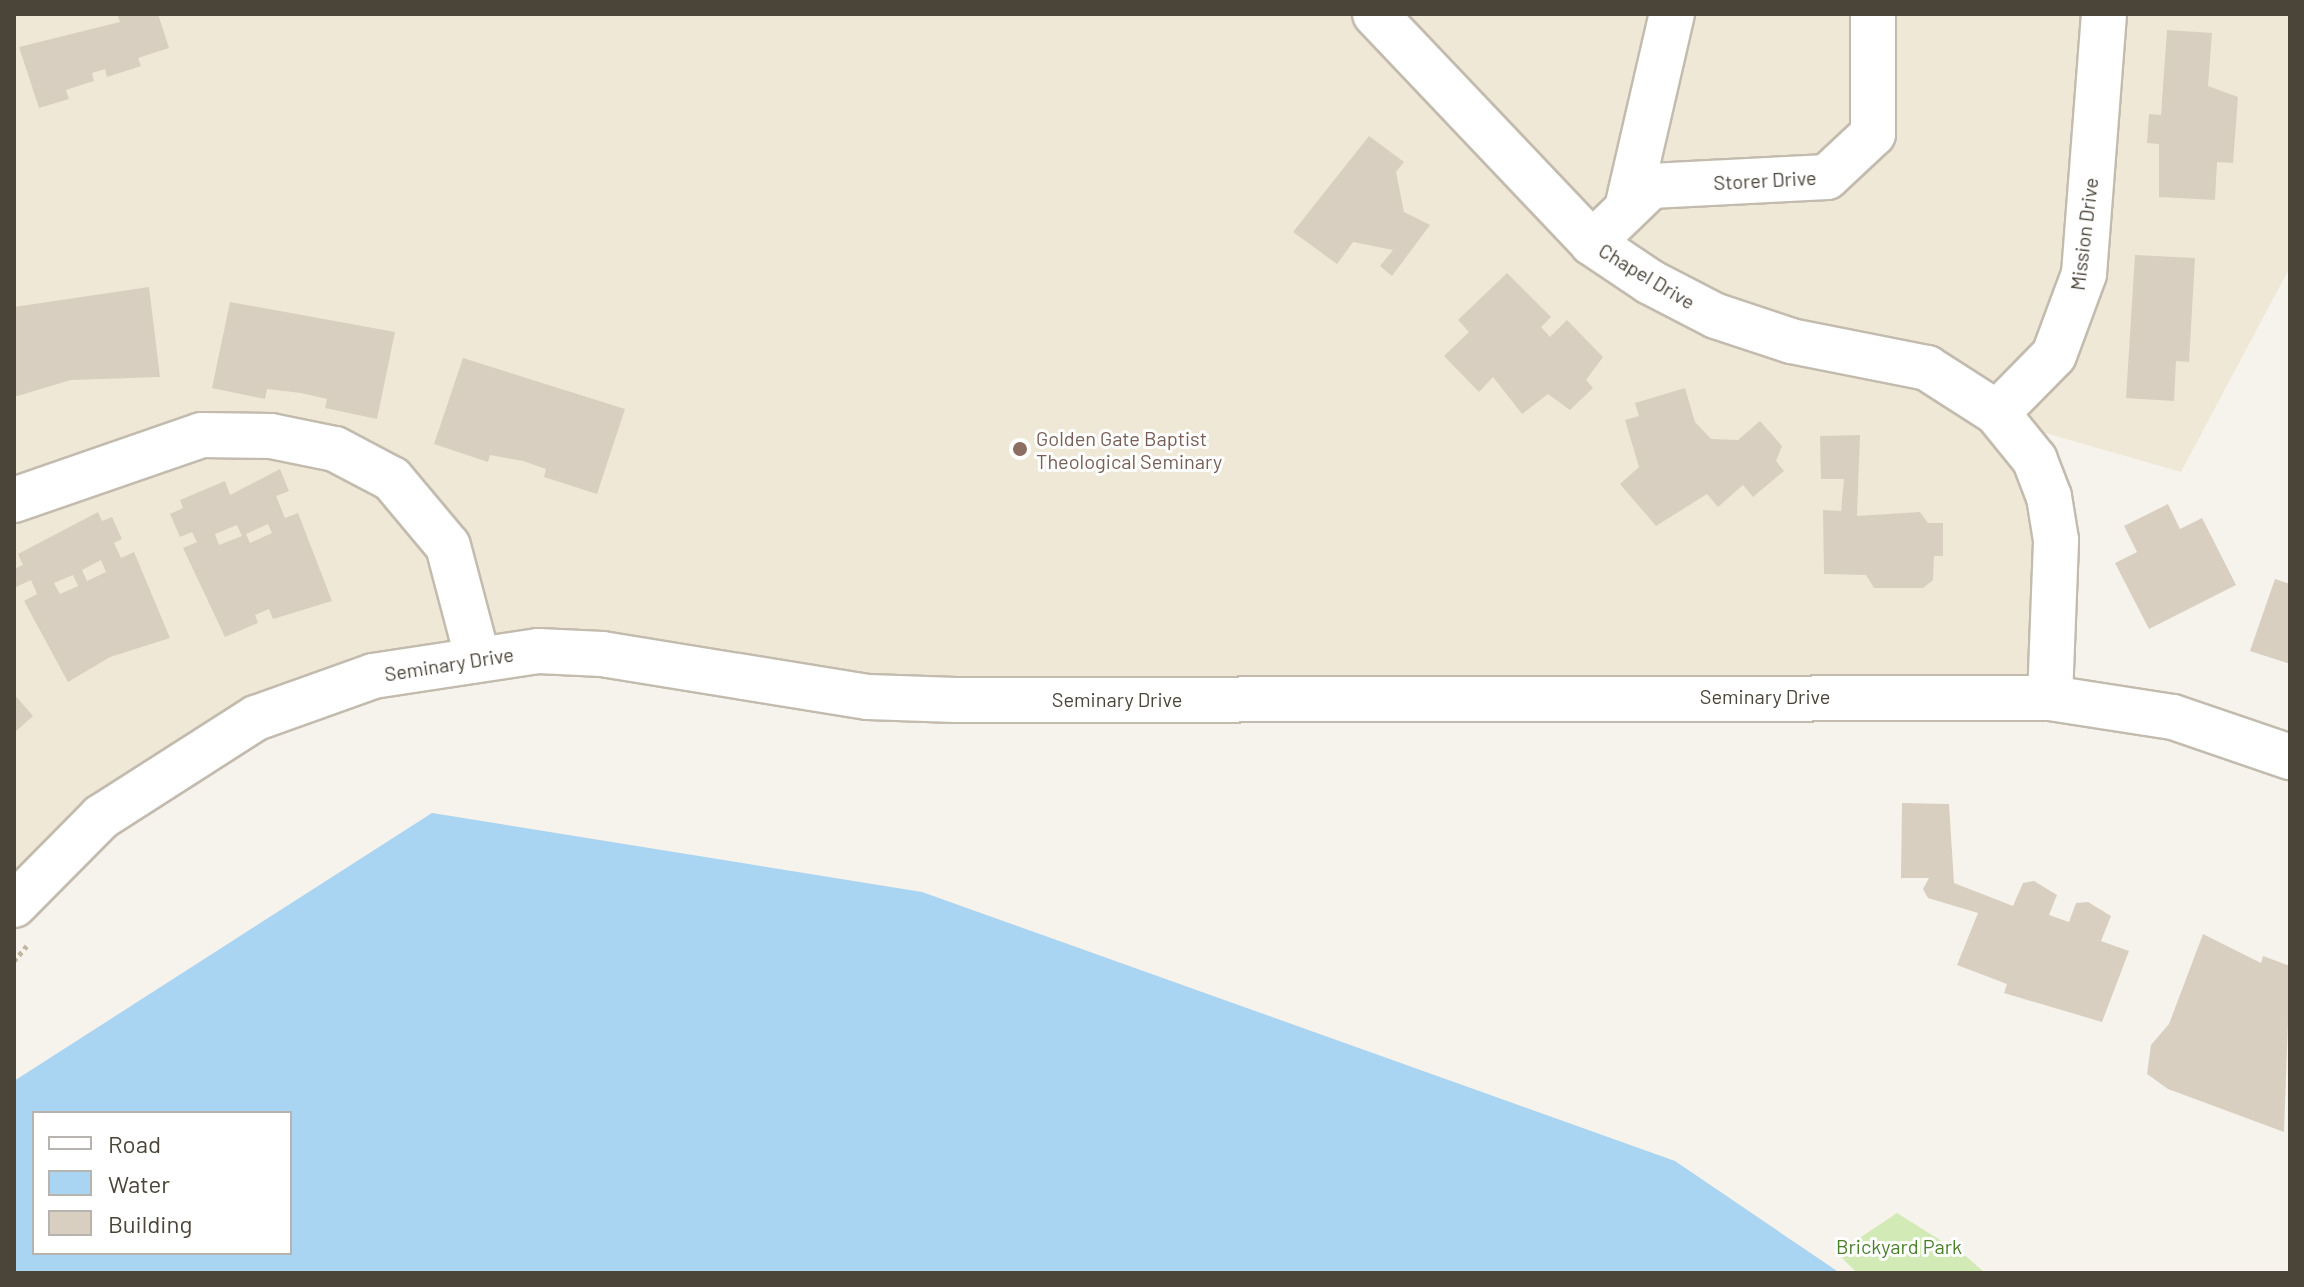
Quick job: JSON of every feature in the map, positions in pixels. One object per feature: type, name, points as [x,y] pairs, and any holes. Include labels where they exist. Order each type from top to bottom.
[{"type":"street","name":"Chapel Drive","points":[[1375,14],[1592,243],[1716,316],[1791,341],[1927,368],[1997,413]]},
{"type":"street","points":[[1628,204],[1672,14]]},
{"type":"street","name":"Storer Drive","points":[[1592,243],[1628,204],[1651,186],[1827,177],[1873,134],[1873,14]]},
{"type":"street","name":"Mission Drive","points":[[1997,413],[2054,355],[2084,274],[2104,14]]},
{"type":"street","points":[[1997,413],[2035,460],[2049,497],[2056,540],[2050,698]]},
{"type":"street","points":[[14,500],[202,435],[271,436],[335,449],[392,479],[448,546],[477,656]]},
{"type":"street","name":"Seminary Drive","points":[[24,921],[101,817],[243,725],[373,676],[477,656],[602,654],[804,689],[956,700],[2050,698],[2173,717],[2290,757]]},
{"type":"path","points":[[14,961],[24,921]]},
{"type":"shaded area","name":"Golden Gate Baptist Theological Seminary","points":[[14,14],[2290,14],[2290,267],[2181,472],[2021,426],[2070,655],[2050,698],[956,700],[493,649],[240,735],[102,829],[14,921]]},
{"type":"green space","name":"Brickyard Park","points":[[1897,1213],[1967,1257],[1985,1273],[1857,1273],[1837,1253]]},
{"type":"water","points":[[432,813],[922,892],[1675,1161],[1840,1273],[14,1273],[14,1081]]},
{"type":"building","points":[[117,14],[158,14],[169,48],[138,58],[141,66],[107,77],[105,69],[92,73],[94,81],[66,90],[69,99],[39,108],[19,47],[120,22]]},
{"type":"building","points":[[2167,30],[2212,33],[2208,86],[2238,97],[2233,163],[2217,162],[2215,200],[2159,197],[2159,144],[2147,143],[2149,114],[2161,115]]},
{"type":"building","points":[[1369,136],[1404,162],[1396,172],[1404,212],[1430,225],[1392,276],[1380,266],[1393,250],[1353,242],[1337,264],[1293,232]]},
{"type":"building","points":[[2135,255],[2195,258],[2189,362],[2176,361],[2174,401],[2126,398]]},
{"type":"building","points":[[1507,273],[1551,317],[1541,327],[1550,337],[1567,320],[1603,357],[1586,380],[1593,388],[1570,410],[1548,394],[1522,414],[1493,377],[1479,392],[1444,356],[1469,332],[1458,320]]},
{"type":"building","points":[[149,287],[160,377],[71,380],[14,397],[14,307]]},
{"type":"building","points":[[230,302],[395,332],[377,419],[325,408],[327,399],[301,393],[267,389],[265,399],[212,388]]},
{"type":"building","points":[[463,358],[625,409],[597,494],[544,477],[546,469],[523,461],[490,455],[488,462],[434,444]]},
{"type":"building","points":[[1685,388],[1695,422],[1711,439],[1738,440],[1760,421],[1782,446],[1776,461],[1784,471],[1753,497],[1743,485],[1718,507],[1707,494],[1656,526],[1620,484],[1639,467],[1625,420],[1639,416],[1635,403]]},
{"type":"building","points":[[1860,435],[1857,516],[1920,512],[1928,523],[1943,523],[1943,556],[1934,556],[1933,580],[1923,588],[1874,588],[1866,575],[1824,574],[1823,510],[1841,511],[1844,479],[1821,479],[1820,436]]},
{"type":"building","points":[[280,469],[289,491],[276,496],[285,518],[298,513],[332,601],[273,619],[269,609],[255,615],[258,623],[225,637],[183,548],[197,542],[192,532],[180,537],[170,514],[183,508],[180,500],[225,481],[230,495]],"holes":[[[268,524],[272,533],[250,543],[246,534]],[[237,525],[242,536],[219,545],[215,534]]]},
{"type":"building","points":[[2168,504],[2180,529],[2202,518],[2236,585],[2149,629],[2115,563],[2137,552],[2124,526]]},
{"type":"building","points":[[98,512],[102,521],[112,517],[122,539],[114,543],[121,558],[134,552],[170,638],[110,657],[68,682],[24,601],[37,594],[31,580],[16,587],[14,569],[23,565],[18,554]],"holes":[[[101,560],[106,572],[87,581],[82,570]],[[73,575],[78,586],[60,594],[54,583]]]},
{"type":"building","points":[[2275,579],[2290,584],[2290,664],[2250,651]]},
{"type":"building","points":[[14,694],[33,716],[14,733]]},
{"type":"building","points":[[1902,803],[1949,804],[1954,883],[2013,906],[2023,883],[2034,881],[2057,895],[2049,915],[2069,922],[2076,903],[2088,902],[2111,916],[2101,941],[2129,951],[2102,1022],[2004,993],[2007,984],[1957,965],[1978,913],[1928,898],[1923,889],[1929,878],[1901,878]]},
{"type":"building","points":[[2203,934],[2261,963],[2263,956],[2290,966],[2284,1132],[2168,1089],[2147,1074],[2151,1045],[2169,1024]]},
{"type":"place","name":"Golden Gate Baptist Theological Seminary","points":[[1020,449]]}]
